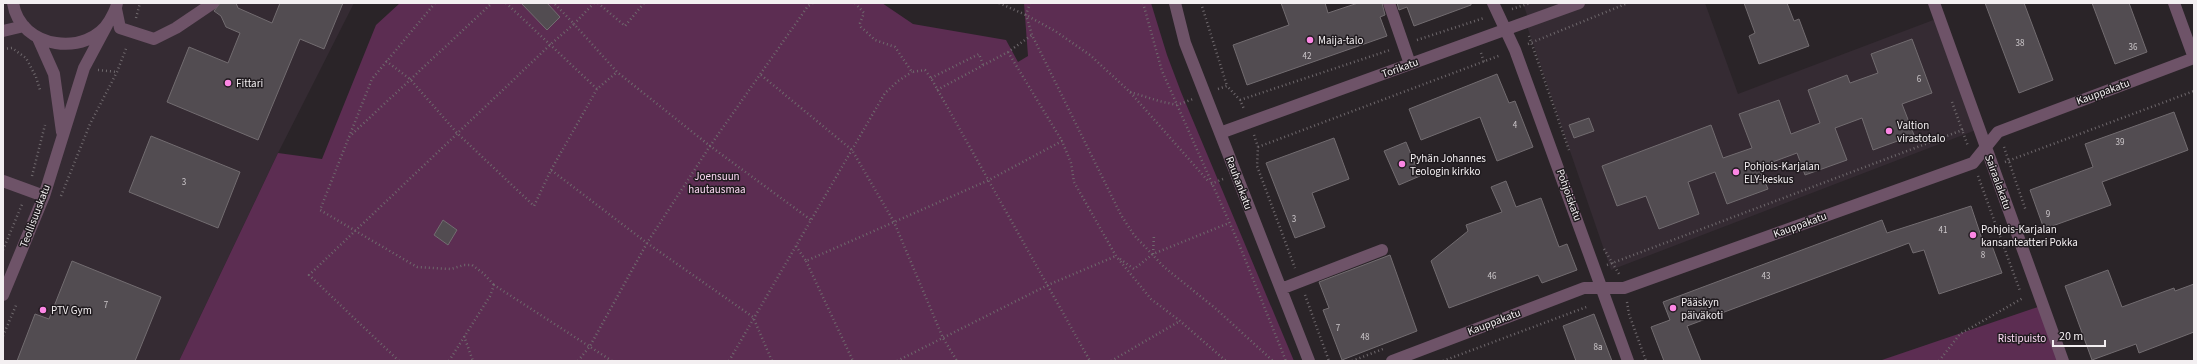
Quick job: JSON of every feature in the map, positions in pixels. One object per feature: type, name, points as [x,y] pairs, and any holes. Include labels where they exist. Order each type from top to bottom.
[{"type":"street","points":[[13,3],[24,26],[38,38],[56,44],[65,45],[84,42],[100,32],[107,25]]},
{"type":"street","points":[[116,6],[120,28],[154,39],[176,28],[213,3]]},
{"type":"street","name":"Rauhankatu","points":[[1175,3],[1185,42],[1309,361]]},
{"type":"street","points":[[1389,3],[1410,64]]},
{"type":"street","name":"Torikatu","points":[[1220,133],[1579,3]]},
{"type":"street","name":"Sairaalakatu","points":[[1934,3],[2063,361]]},
{"type":"street","points":[[2174,3],[2194,58]]},
{"type":"street","name":"Teollisuuskatu","points":[[3,296],[44,196],[84,68],[116,6]]},
{"type":"street","name":"Pohjoiskatu","points":[[1496,8],[1515,50],[1628,361]]},
{"type":"street","points":[[3,31],[24,26]]},
{"type":"street","name":"Teollisuuskatu","points":[[38,38],[54,74],[62,135]]},
{"type":"street","name":"Kauppakatu","points":[[1392,361],[1584,288],[1624,288],[1973,163],[1998,132],[2194,58]]},
{"type":"street","points":[[3,181],[44,196]]},
{"type":"street","points":[[1281,289],[1382,250]]},
{"type":"path","points":[[60,198],[90,124],[117,72],[132,32],[140,3]]},
{"type":"path","points":[[435,3],[386,60],[372,79],[320,210],[417,268],[451,269],[464,265],[472,265],[494,285],[612,361]]},
{"type":"path","points":[[348,138],[492,3]]},
{"type":"path","points":[[506,3],[597,89]]},
{"type":"path","points":[[554,3],[617,72],[710,146],[811,220]]},
{"type":"path","points":[[399,361],[309,275],[457,133],[574,24],[594,3]]},
{"type":"path","points":[[598,3],[625,26],[644,3]]},
{"type":"path","points":[[578,361],[590,346],[647,244],[710,146],[808,6],[813,3]]},
{"type":"path","points":[[855,3],[864,13],[860,23],[861,27],[875,40],[895,47],[912,72]]},
{"type":"path","points":[[999,3],[1026,15],[1055,31],[1090,55],[1130,92],[1211,184]]},
{"type":"path","points":[[1030,3],[1026,15],[1032,35],[1121,215],[1134,235],[1164,267],[1215,308],[1273,361]]},
{"type":"path","points":[[1143,3],[1160,64],[1211,184],[1229,222],[1286,361]]},
{"type":"path","points":[[1201,3],[1227,86]]},
{"type":"path","points":[[1240,100],[1404,45],[1496,8],[1531,3]]},
{"type":"path","points":[[1570,152],[1530,42],[1628,3]]},
{"type":"path","points":[[937,90],[1008,52],[1032,35]]},
{"type":"path","points":[[1008,52],[1062,142],[1071,164],[1074,182],[1116,256],[1151,299],[1180,321],[1226,361]]},
{"type":"path","points":[[931,78],[979,54],[983,65]]},
{"type":"path","points":[[1258,147],[1502,55]]},
{"type":"path","points":[[386,60],[410,79],[457,133],[534,206],[551,170],[597,89],[617,72]]},
{"type":"path","points":[[729,361],[753,317],[885,94],[898,81],[912,72],[925,70],[989,180],[1090,361]]},
{"type":"path","points":[[761,75],[852,150],[894,222],[943,338],[957,361]]},
{"type":"path","points":[[36,77],[41,92]]},
{"type":"path","points":[[1130,92],[1158,101],[1177,105]]},
{"type":"path","points":[[3,250],[28,189],[46,122]]},
{"type":"path","points":[[1613,263],[1977,124]]},
{"type":"path","points":[[1998,132],[2027,213]]},
{"type":"path","points":[[806,261],[989,180],[1062,142]]},
{"type":"path","points":[[1939,361],[1960,334],[2023,298],[1973,163]]},
{"type":"path","points":[[1257,166],[1329,361]]},
{"type":"path","points":[[551,170],[647,244],[753,317],[772,361]]},
{"type":"path","points":[[1116,256],[1134,269],[1153,254],[1229,222]]},
{"type":"path","points":[[1153,254],[1154,235]]},
{"type":"path","points":[[796,246],[806,261],[853,361]]},
{"type":"path","points":[[896,361],[1048,285],[1116,256]]},
{"type":"path","points":[[449,361],[490,296],[494,285]]},
{"type":"path","points":[[3,336],[18,300]]},
{"type":"path","points":[[1443,361],[1589,306]]},
{"type":"path","points":[[1629,314],[1646,361]]},
{"type":"path","points":[[1111,361],[1180,321]]},
{"type":"path","points":[[464,335],[473,361]]},
{"type":"shaded area","points":[[3,3],[354,3],[278,153],[179,361],[3,361]]},
{"type":"shaded area","points":[[1523,3],[1705,3],[1738,94],[1936,19],[1976,130],[1611,270],[1527,26],[1528,18]]},
{"type":"green space","name":"Joensuun hautausmaa","points":[[400,3],[882,3],[913,24],[1006,40],[1018,62],[1028,56],[1024,3],[1151,3],[1167,55],[1181,92],[1294,361],[179,361],[278,153],[322,159],[376,25]]},
{"type":"green space","name":"Ristipuisto","points":[[2038,307],[2058,361],[1879,361]]},
{"type":"building","name":"Fittari","points":[[220,3],[236,3],[238,8],[272,23],[280,3],[343,3],[324,49],[300,39],[258,140],[167,102],[189,47],[228,63],[240,33],[226,27],[221,16],[214,11]]},
{"type":"building","points":[[521,3],[547,3],[560,17],[547,30]]},
{"type":"building","name":"Maija-talo","points":[[1281,3],[1325,3],[1328,13],[1358,3],[1382,3],[1385,15],[1380,17],[1387,36],[1247,85],[1233,45],[1289,25]]},
{"type":"building","points":[[1397,3],[1471,3],[1471,5],[1414,26],[1407,7],[1399,10]]},
{"type":"building","points":[[1744,3],[1787,3],[1794,21],[1799,19],[1809,46],[1759,64],[1749,36],[1755,33]]},
{"type":"building","points":[[1985,3],[2024,3],[2053,80],[2019,93]]},
{"type":"building","points":[[2092,3],[2129,3],[2147,52],[2115,64]]},
{"type":"building","name":"Valtion virastotalo","points":[[1912,39],[1932,93],[1902,104],[1914,135],[1873,150],[1862,118],[1835,128],[1847,160],[1805,175],[1797,153],[1759,167],[1768,189],[1727,204],[1715,172],[1688,182],[1699,214],[1659,229],[1646,196],[1617,206],[1602,166],[1711,125],[1723,158],[1752,148],[1739,114],[1779,100],[1791,134],[1820,123],[1808,90],[1847,75],[1850,83],[1878,73],[1871,54]]},
{"type":"building","points":[[1497,74],[1509,103],[1515,101],[1533,147],[1497,161],[1480,117],[1421,140],[1409,109]]},
{"type":"building","points":[[2174,112],[2188,150],[2102,182],[2111,205],[2044,229],[2030,190],[2093,167],[2085,144]]},
{"type":"building","points":[[1589,118],[1594,131],[1574,138],[1569,125]]},
{"type":"building","points":[[151,136],[240,172],[218,228],[129,192]]},
{"type":"building","points":[[1334,138],[1349,179],[1312,193],[1325,227],[1295,238],[1266,163]]},
{"type":"building","name":"Pyhän Johannes Teologin kirkko","points":[[1406,142],[1420,176],[1399,185],[1384,151]]},
{"type":"building","points":[[1506,181],[1516,207],[1541,198],[1559,247],[1567,244],[1577,270],[1542,283],[1538,275],[1449,308],[1431,261],[1468,231],[1466,225],[1502,212],[1491,187]]},
{"type":"building","points":[[1971,206],[1984,245],[1991,243],[2002,273],[1939,294],[1924,250],[1913,253],[1909,243],[1687,326],[1701,361],[1664,361],[1651,327],[1670,320],[1663,302],[1882,220],[1887,233]]},
{"type":"building","points":[[443,220],[457,230],[448,245],[434,235]]},
{"type":"building","points":[[1390,255],[1417,331],[1342,360],[1323,310],[1329,308],[1319,282]]},
{"type":"building","points":[[72,261],[161,297],[135,361],[17,361],[35,314],[49,319]]},
{"type":"building","points":[[2108,270],[2122,307],[2174,288],[2175,291],[2194,284],[2194,332],[2139,353],[2136,344],[2092,360],[2065,286]]},
{"type":"building","points":[[1594,314],[1612,361],[1576,361],[1563,326]]},
{"type":"place","name":"Maija-talo","points":[[1310,40]]},
{"type":"place","name":"Fittari","points":[[228,83]]},
{"type":"place","name":"Valtion virastotalo","points":[[1889,131]]},
{"type":"place","name":"Pyhän Johannes Teologin kirkko","points":[[1402,164]]},
{"type":"place","name":"Pohjois-Karjalan ELY-keskus","points":[[1736,172]]},
{"type":"place","name":"Pohjois-Karjalan kansanteatteri Pokka","points":[[1973,235]]},
{"type":"place","name":"Pääskyn päiväkoti","points":[[1673,308]]},
{"type":"place","name":"PTV Gym","points":[[43,310]]}]
